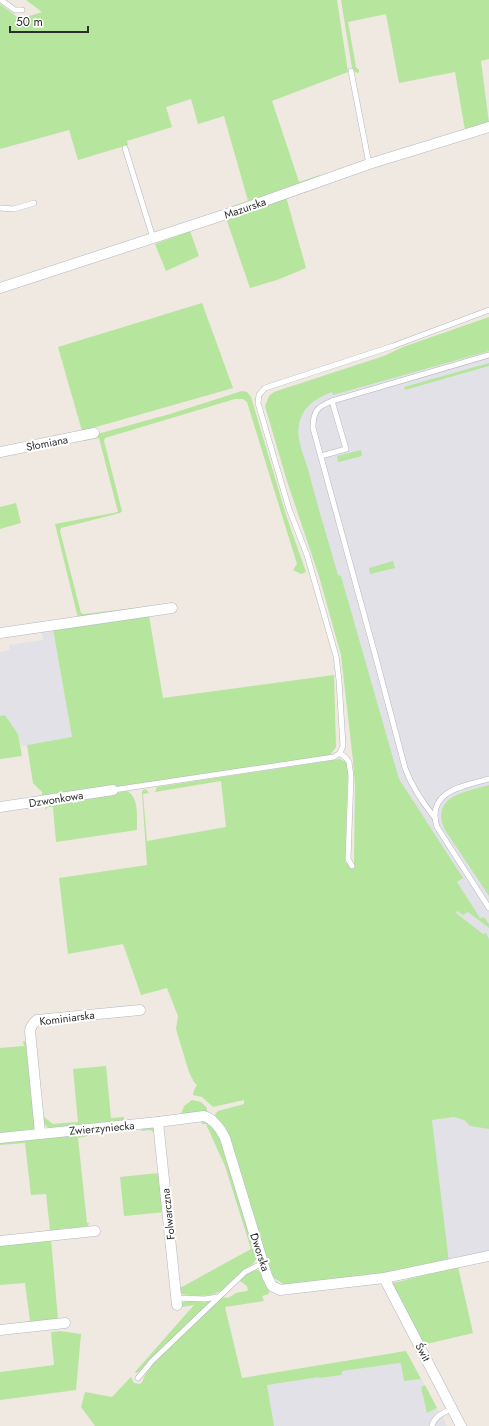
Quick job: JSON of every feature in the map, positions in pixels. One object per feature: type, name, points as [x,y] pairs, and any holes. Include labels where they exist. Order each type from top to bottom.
[{"type":"street","name":"Mazurska","points":[[0,288],[245,208],[369,164],[489,126]]},
{"type":"street","name":"Słomiana","points":[[0,452],[94,433]]},
{"type":"street","points":[[0,633],[172,608]]},
{"type":"street","name":"Dzwonkowa","points":[[0,807],[113,790]]},
{"type":"street","name":"Kominiarska","points":[[40,1134],[30,1031],[33,1023],[37,1020],[140,1010]]},
{"type":"street","name":"Zwierzyniecka","points":[[0,1138],[204,1116]]},
{"type":"street","name":"Dworska","points":[[204,1116],[211,1119],[218,1126],[224,1138],[263,1263],[272,1286],[275,1289],[280,1290],[384,1278],[489,1256]]},
{"type":"street","name":"Folwarczna","points":[[158,1122],[177,1302]]},
{"type":"street","points":[[0,1241],[95,1231]]},
{"type":"street","name":"Świt","points":[[384,1278],[461,1426]]},
{"type":"street","points":[[0,1330],[65,1323]]},
{"type":"lane","points":[[1,0],[15,10],[22,10]]},
{"type":"lane","points":[[351,71],[369,164]]},
{"type":"lane","points":[[126,148],[153,238]]},
{"type":"lane","points":[[0,208],[14,209],[34,203]]},
{"type":"lane","points":[[113,790],[334,757],[340,753],[342,750],[343,739],[336,656],[307,555],[289,509],[258,402],[258,395],[265,388],[393,346],[489,310]]},
{"type":"lane","points":[[489,355],[332,401],[316,410],[313,417],[313,428],[404,768],[409,781],[418,796],[434,818],[437,827],[489,908]]},
{"type":"lane","points":[[321,456],[346,449],[332,401]]},
{"type":"lane","points":[[340,753],[349,762],[351,776],[348,859],[352,866]]},
{"type":"lane","points":[[434,818],[436,808],[445,795],[455,788],[489,779]]},
{"type":"lane","points":[[138,1378],[152,1361],[245,1272],[263,1263]]},
{"type":"lane","points":[[177,1302],[219,1296]]},
{"type":"lane","points":[[432,1426],[436,1418],[452,1408]]},
{"type":"shaded area","points":[[489,321],[489,957],[355,786],[341,655],[319,576],[287,481],[265,406],[269,396],[274,392]]},
{"type":"shaded area","points":[[53,629],[72,737],[21,746],[18,734],[5,715],[0,716],[0,652],[9,650],[9,645],[43,640],[42,631]]},
{"type":"shaded area","points":[[454,1117],[464,1120],[470,1126],[489,1129],[489,1253],[449,1262],[432,1120]]},
{"type":"shaded area","points":[[406,1351],[447,1426],[255,1426],[242,1378]]},
{"type":"green space","points":[[26,0],[337,0],[348,72],[272,101],[299,182],[320,175],[320,177],[234,207],[232,206],[248,201],[224,116],[198,124],[191,99],[166,107],[172,127],[127,141],[128,145],[78,160],[69,130],[0,149],[0,4],[20,19],[42,12]]},
{"type":"green space","points":[[341,0],[489,0],[489,59],[481,61],[489,123],[465,130],[455,72],[399,83],[386,14],[348,22],[356,67],[359,70],[359,73],[355,72],[352,68]]},
{"type":"green space","points":[[286,197],[306,268],[277,280],[250,288],[226,218]]},
{"type":"green space","points":[[190,231],[199,256],[166,271],[155,244]]},
{"type":"green space","points":[[202,303],[233,388],[82,431],[58,347]]},
{"type":"green space","points":[[489,317],[489,351],[333,395],[332,392],[326,394],[315,400],[303,413],[298,430],[301,447],[338,575],[341,576],[399,779],[463,878],[457,882],[480,918],[484,917],[489,924],[489,928],[468,912],[463,915],[457,911],[456,913],[483,934],[486,933],[489,939],[489,1129],[470,1126],[464,1120],[454,1117],[432,1120],[449,1262],[410,1270],[285,1285],[274,1278],[270,1272],[216,1119],[215,1114],[218,1111],[244,1104],[244,1100],[213,1107],[202,1097],[193,1095],[197,1085],[189,1072],[176,1029],[178,1016],[167,988],[141,995],[123,944],[68,954],[59,878],[147,865],[142,793],[143,790],[146,789],[149,793],[143,794],[147,841],[226,827],[221,781],[155,792],[157,787],[340,759],[346,762],[348,771],[345,862],[352,868],[354,863],[355,786],[341,655],[319,576],[287,481],[265,406],[269,396],[274,392],[384,356],[403,347]]},
{"type":"green space","points":[[489,363],[489,366],[405,390],[404,387]]},
{"type":"green space","points":[[242,391],[247,392],[251,397],[287,518],[306,572],[301,574],[293,570],[297,564],[247,402],[243,399],[235,399],[105,438],[104,441],[122,511],[120,513],[61,528],[60,531],[81,613],[84,614],[175,604],[78,618],[55,524],[118,512],[99,438],[84,441],[83,438],[170,414]]},
{"type":"green space","points":[[361,450],[362,456],[338,462],[337,456]]},
{"type":"green space","points":[[16,503],[21,523],[0,529],[0,507]]},
{"type":"green space","points":[[393,561],[395,568],[370,574],[369,568]]},
{"type":"green space","points":[[149,616],[163,698],[334,675],[336,747],[331,754],[323,758],[42,797],[42,792],[33,783],[27,745],[72,737],[53,629]]},
{"type":"green space","points":[[5,715],[18,734],[22,756],[0,759],[0,716]]},
{"type":"green space","points":[[489,785],[489,896],[445,830],[442,819],[442,810],[452,797]]},
{"type":"green space","points":[[127,791],[134,798],[137,814],[137,830],[56,842],[53,807],[48,807],[45,810],[47,803]]},
{"type":"green space","points":[[23,1041],[26,1042],[35,1128],[31,1131],[0,1134],[0,1048],[24,1046]]},
{"type":"green space","points":[[106,1066],[111,1118],[124,1117],[124,1121],[49,1128],[46,1126],[43,1116],[53,1124],[78,1122],[73,1069]]},
{"type":"green space","points":[[192,1100],[201,1102],[207,1108],[207,1112],[201,1114],[181,1114],[184,1106]]},
{"type":"green space","points":[[201,1120],[211,1125],[221,1140],[257,1257],[254,1263],[222,1290],[213,1294],[197,1296],[182,1294],[180,1288],[251,1249],[225,1166],[206,1124],[202,1124]]},
{"type":"green space","points":[[149,1125],[154,1127],[156,1132],[165,1212],[124,1216],[120,1177],[159,1173],[155,1133],[150,1130],[141,1131],[142,1126]]},
{"type":"green space","points":[[87,1133],[88,1136],[78,1138],[87,1223],[89,1223],[88,1226],[70,1230],[68,1228],[60,1229],[59,1232],[29,1233],[50,1230],[46,1194],[31,1195],[25,1143],[0,1145],[0,1141]]},
{"type":"green space","points":[[51,1240],[57,1321],[0,1327],[0,1325],[30,1321],[25,1283],[0,1285],[0,1246]]},
{"type":"green space","points":[[458,1267],[473,1333],[422,1345],[392,1285],[393,1283]]},
{"type":"green space","points":[[258,1270],[264,1278],[269,1291],[269,1294],[262,1296],[264,1301],[225,1307],[242,1378],[406,1351],[421,1379],[404,1381],[401,1364],[399,1363],[342,1371],[342,1375],[267,1385],[274,1426],[95,1426],[81,1407],[85,1392],[112,1397],[131,1377],[134,1383],[140,1384],[154,1363],[165,1351],[222,1297],[228,1298],[236,1293],[247,1291],[247,1286],[240,1281],[248,1274]]},
{"type":"green space","points":[[187,1301],[211,1301],[139,1372],[136,1373],[135,1372],[194,1305],[182,1307],[181,1303]]},
{"type":"green space","points":[[60,1331],[81,1334],[76,1390],[0,1400],[0,1372],[54,1365],[51,1332]]},
{"type":"green space","points":[[425,1385],[437,1408],[427,1413],[421,1387]]}]
